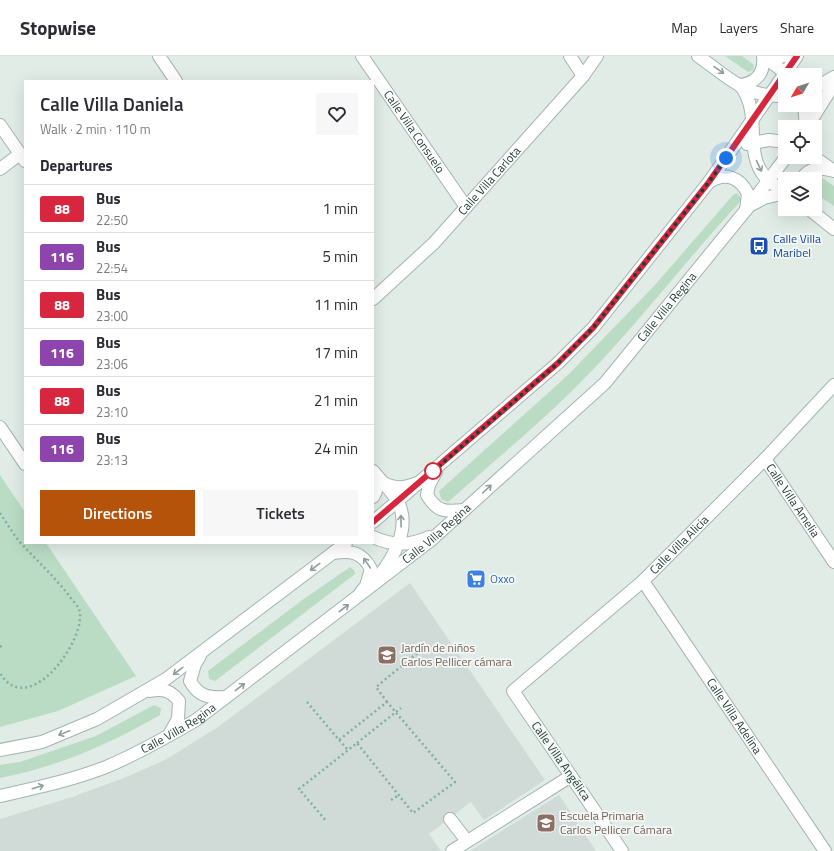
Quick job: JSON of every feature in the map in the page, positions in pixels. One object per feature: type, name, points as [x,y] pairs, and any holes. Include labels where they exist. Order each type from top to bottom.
[{"type":"street","points":[[159,56],[175,80]]},
{"type":"street","name":"Calle Villa Consuelo","points":[[362,56],[466,207]]},
{"type":"street","points":[[570,56],[582,76]]},
{"type":"street","name":"Calle Villa Carlota","points":[[374,298],[434,243],[582,76],[597,56]]},
{"type":"street","points":[[698,56],[740,85],[758,95],[769,97],[778,96]]},
{"type":"street","points":[[765,57],[785,56]]},
{"type":"street","points":[[790,68],[797,56]]},
{"type":"street","points":[[740,85],[754,82],[759,76],[765,57]]},
{"type":"street","points":[[765,57],[779,68]]},
{"type":"street","points":[[822,84],[834,77]]},
{"type":"street","points":[[811,120],[834,84]]},
{"type":"street","points":[[740,85],[750,101],[755,156],[758,166],[769,181],[778,188]]},
{"type":"street","points":[[374,521],[558,363],[593,328],[709,182],[778,86]]},
{"type":"street","points":[[0,125],[23,158],[0,169]]},
{"type":"street","points":[[726,158],[745,145],[754,142],[769,140],[778,141]]},
{"type":"street","points":[[822,162],[834,171]]},
{"type":"street","name":"Calle Villa Regina","points":[[0,796],[32,789],[106,767],[167,737],[196,720],[362,594],[439,532],[605,383],[748,208],[781,164]]},
{"type":"street","points":[[809,172],[812,169],[821,168],[834,171]]},
{"type":"street","points":[[709,182],[724,176],[732,177],[739,181],[748,194],[748,208]]},
{"type":"street","points":[[748,208],[764,198],[778,195]]},
{"type":"street","points":[[818,216],[834,229]]},
{"type":"street","name":"Calle Villa Alicia","points":[[512,691],[643,581],[765,459],[834,385]]},
{"type":"street","points":[[0,428],[24,463]]},
{"type":"street","name":"Calle Villa Amelia","points":[[765,459],[834,562]]},
{"type":"street","points":[[440,466],[432,477],[427,495],[438,509],[446,511],[464,510]]},
{"type":"street","points":[[362,594],[382,573],[398,545],[402,521],[398,502],[374,472]]},
{"type":"street","points":[[374,474],[377,485],[376,493],[374,496]]},
{"type":"street","points":[[383,483],[393,487],[402,488],[422,481]]},
{"type":"street","points":[[374,538],[383,542],[398,545],[415,543],[439,532]]},
{"type":"street","points":[[0,750],[42,742],[97,719],[166,679],[341,546],[352,552],[360,554],[371,568],[362,594]]},
{"type":"street","name":"Calle Villa Adelina","points":[[643,581],[825,851]]},
{"type":"street","points":[[203,651],[195,664],[190,681],[201,695],[226,697]]},
{"type":"street","points":[[144,692],[158,689],[166,690],[173,694],[179,701],[178,719],[174,729],[167,737]]},
{"type":"street","name":"Calle Villa Angélica","points":[[512,691],[622,851]]},
{"type":"street","points":[[452,851],[571,776]]},
{"type":"street","points":[[450,819],[467,841]]},
{"type":"path","points":[[0,513],[19,540],[61,585],[79,609],[81,617],[80,626],[72,643],[53,671],[40,683],[34,686],[15,687],[9,684],[0,673]]},
{"type":"path","points":[[0,647],[3,644]]},
{"type":"path","points":[[357,743],[413,813],[455,782],[396,713],[376,687],[426,646]]},
{"type":"path","points":[[306,702],[348,750]]},
{"type":"path","points":[[339,740],[387,702]]},
{"type":"path","points":[[327,822],[299,789],[401,708]]},
{"type":"path","points":[[391,800],[399,795]]},
{"type":"shaded area","name":"Jardín de niños Carlos Pellicer cámara","points":[[410,583],[545,780],[484,820],[471,802],[429,834],[441,851],[0,851],[0,819],[72,797],[124,778],[165,760],[218,727]]},
{"type":"shaded area","name":"Escuela Primaria Carlos Pellicer Cámara","points":[[559,795],[596,851],[470,851]]},
{"type":"green space","points":[[725,56],[742,56],[754,65],[753,70],[748,72]]},
{"type":"green space","points":[[822,178],[834,186],[834,206],[822,198]]},
{"type":"green space","points":[[737,193],[741,198],[740,202],[637,321],[573,390],[448,502],[441,499],[439,491],[568,375],[655,285],[733,195]]},
{"type":"green space","points":[[0,475],[24,511],[24,544],[47,544],[136,676],[58,711],[0,727]]},
{"type":"green space","points":[[350,567],[354,570],[355,574],[215,681],[209,679],[208,671],[301,601]]},
{"type":"green space","points":[[154,705],[161,708],[160,715],[122,736],[83,753],[42,768],[0,778],[0,765],[20,762],[96,736]]},
{"type":"bus line","name":"88","points":[[374,521],[558,363],[593,328],[709,182],[797,56]]},
{"type":"place","name":"Calle Villa Maribel","points":[[759,246]]},
{"type":"place","name":"Oxxo","points":[[476,579]]},
{"type":"place","name":"Jardín de niños Carlos Pellicer cámara","points":[[387,655]]},
{"type":"place","name":"Escuela Primaria Carlos Pellicer Cámara","points":[[546,823]]},
{"type":"route","points":[[433,471],[431,473],[558,363],[593,328],[709,182],[726,158]]}]
